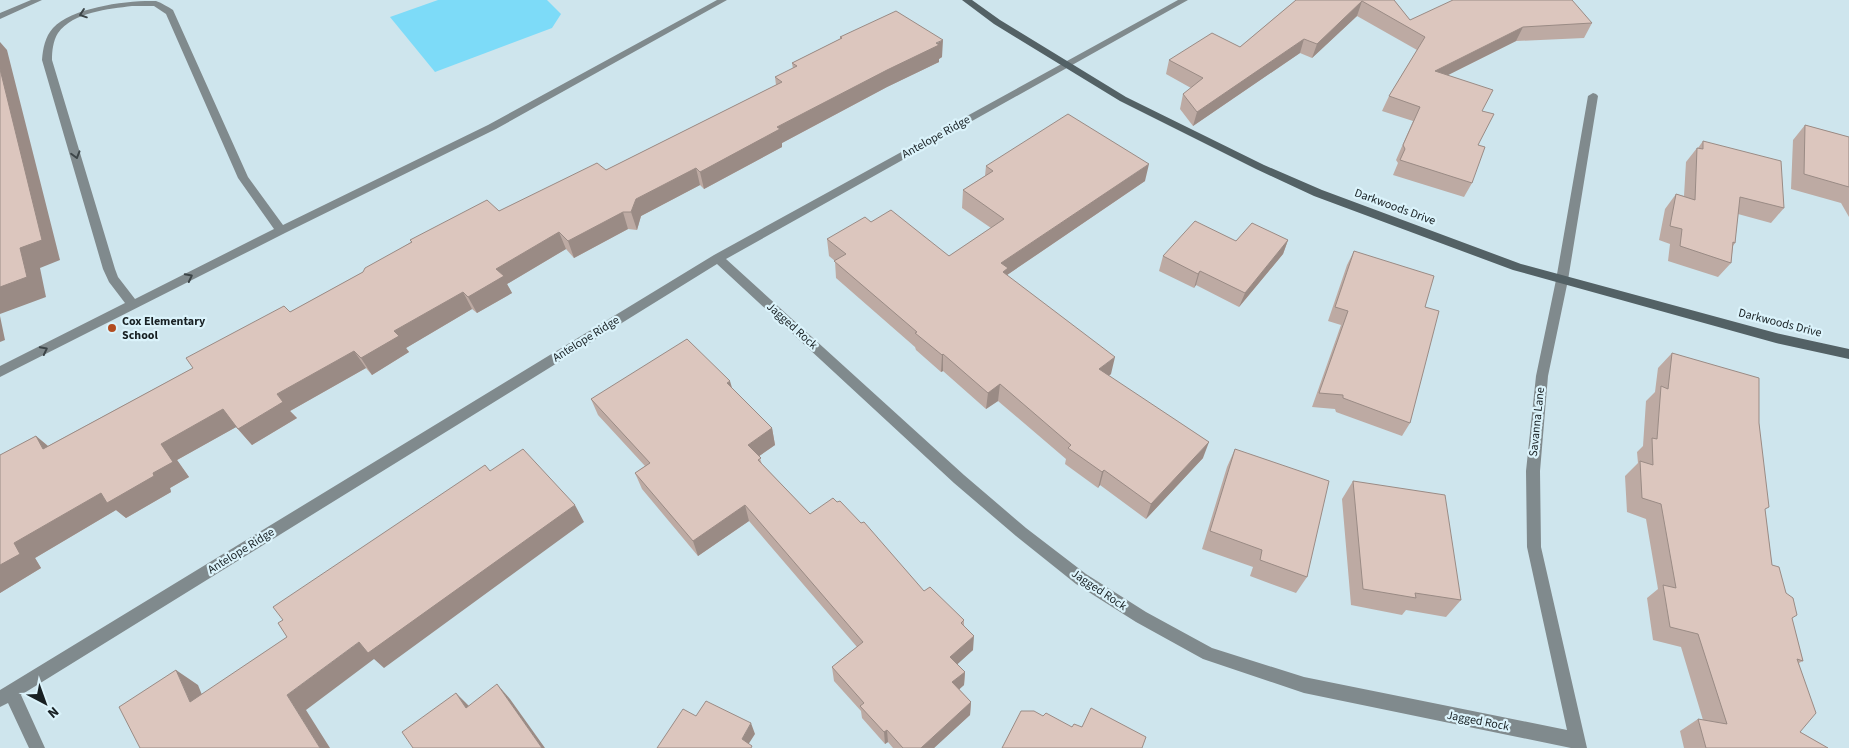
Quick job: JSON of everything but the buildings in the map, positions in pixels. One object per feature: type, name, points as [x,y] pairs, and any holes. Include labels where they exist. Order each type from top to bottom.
[{"type":"street","points":[[0,16],[38,0]]},
{"type":"street","points":[[0,372],[281,230],[492,128],[723,0]]},
{"type":"street","name":"Darkwoods Drive","points":[[966,0],[1123,99],[1260,167],[1318,193],[1517,267],[1776,338],[1849,354]]},
{"type":"street","name":"Antelope Ridge","points":[[6,696],[718,258],[1184,0]]},
{"type":"street","points":[[133,305],[113,279],[109,269],[48,60],[48,45],[56,29],[73,17],[102,7],[135,3],[156,4],[170,12],[243,178],[281,230]]},
{"type":"street","name":"Savanna Lane","points":[[1578,744],[1534,547],[1532,471],[1542,376],[1562,280],[1593,96]]},
{"type":"street","name":"Jagged Rock","points":[[718,258],[960,479],[1021,532],[1081,579],[1140,617],[1208,654],[1304,685],[1578,744]]},
{"type":"street","points":[[6,696],[37,748]]},
{"type":"shaded area","points":[[438,0],[547,0],[561,14],[552,28],[435,72],[390,17]]},
{"type":"place","name":"Cox Elementary School","points":[[112,328]]}]
